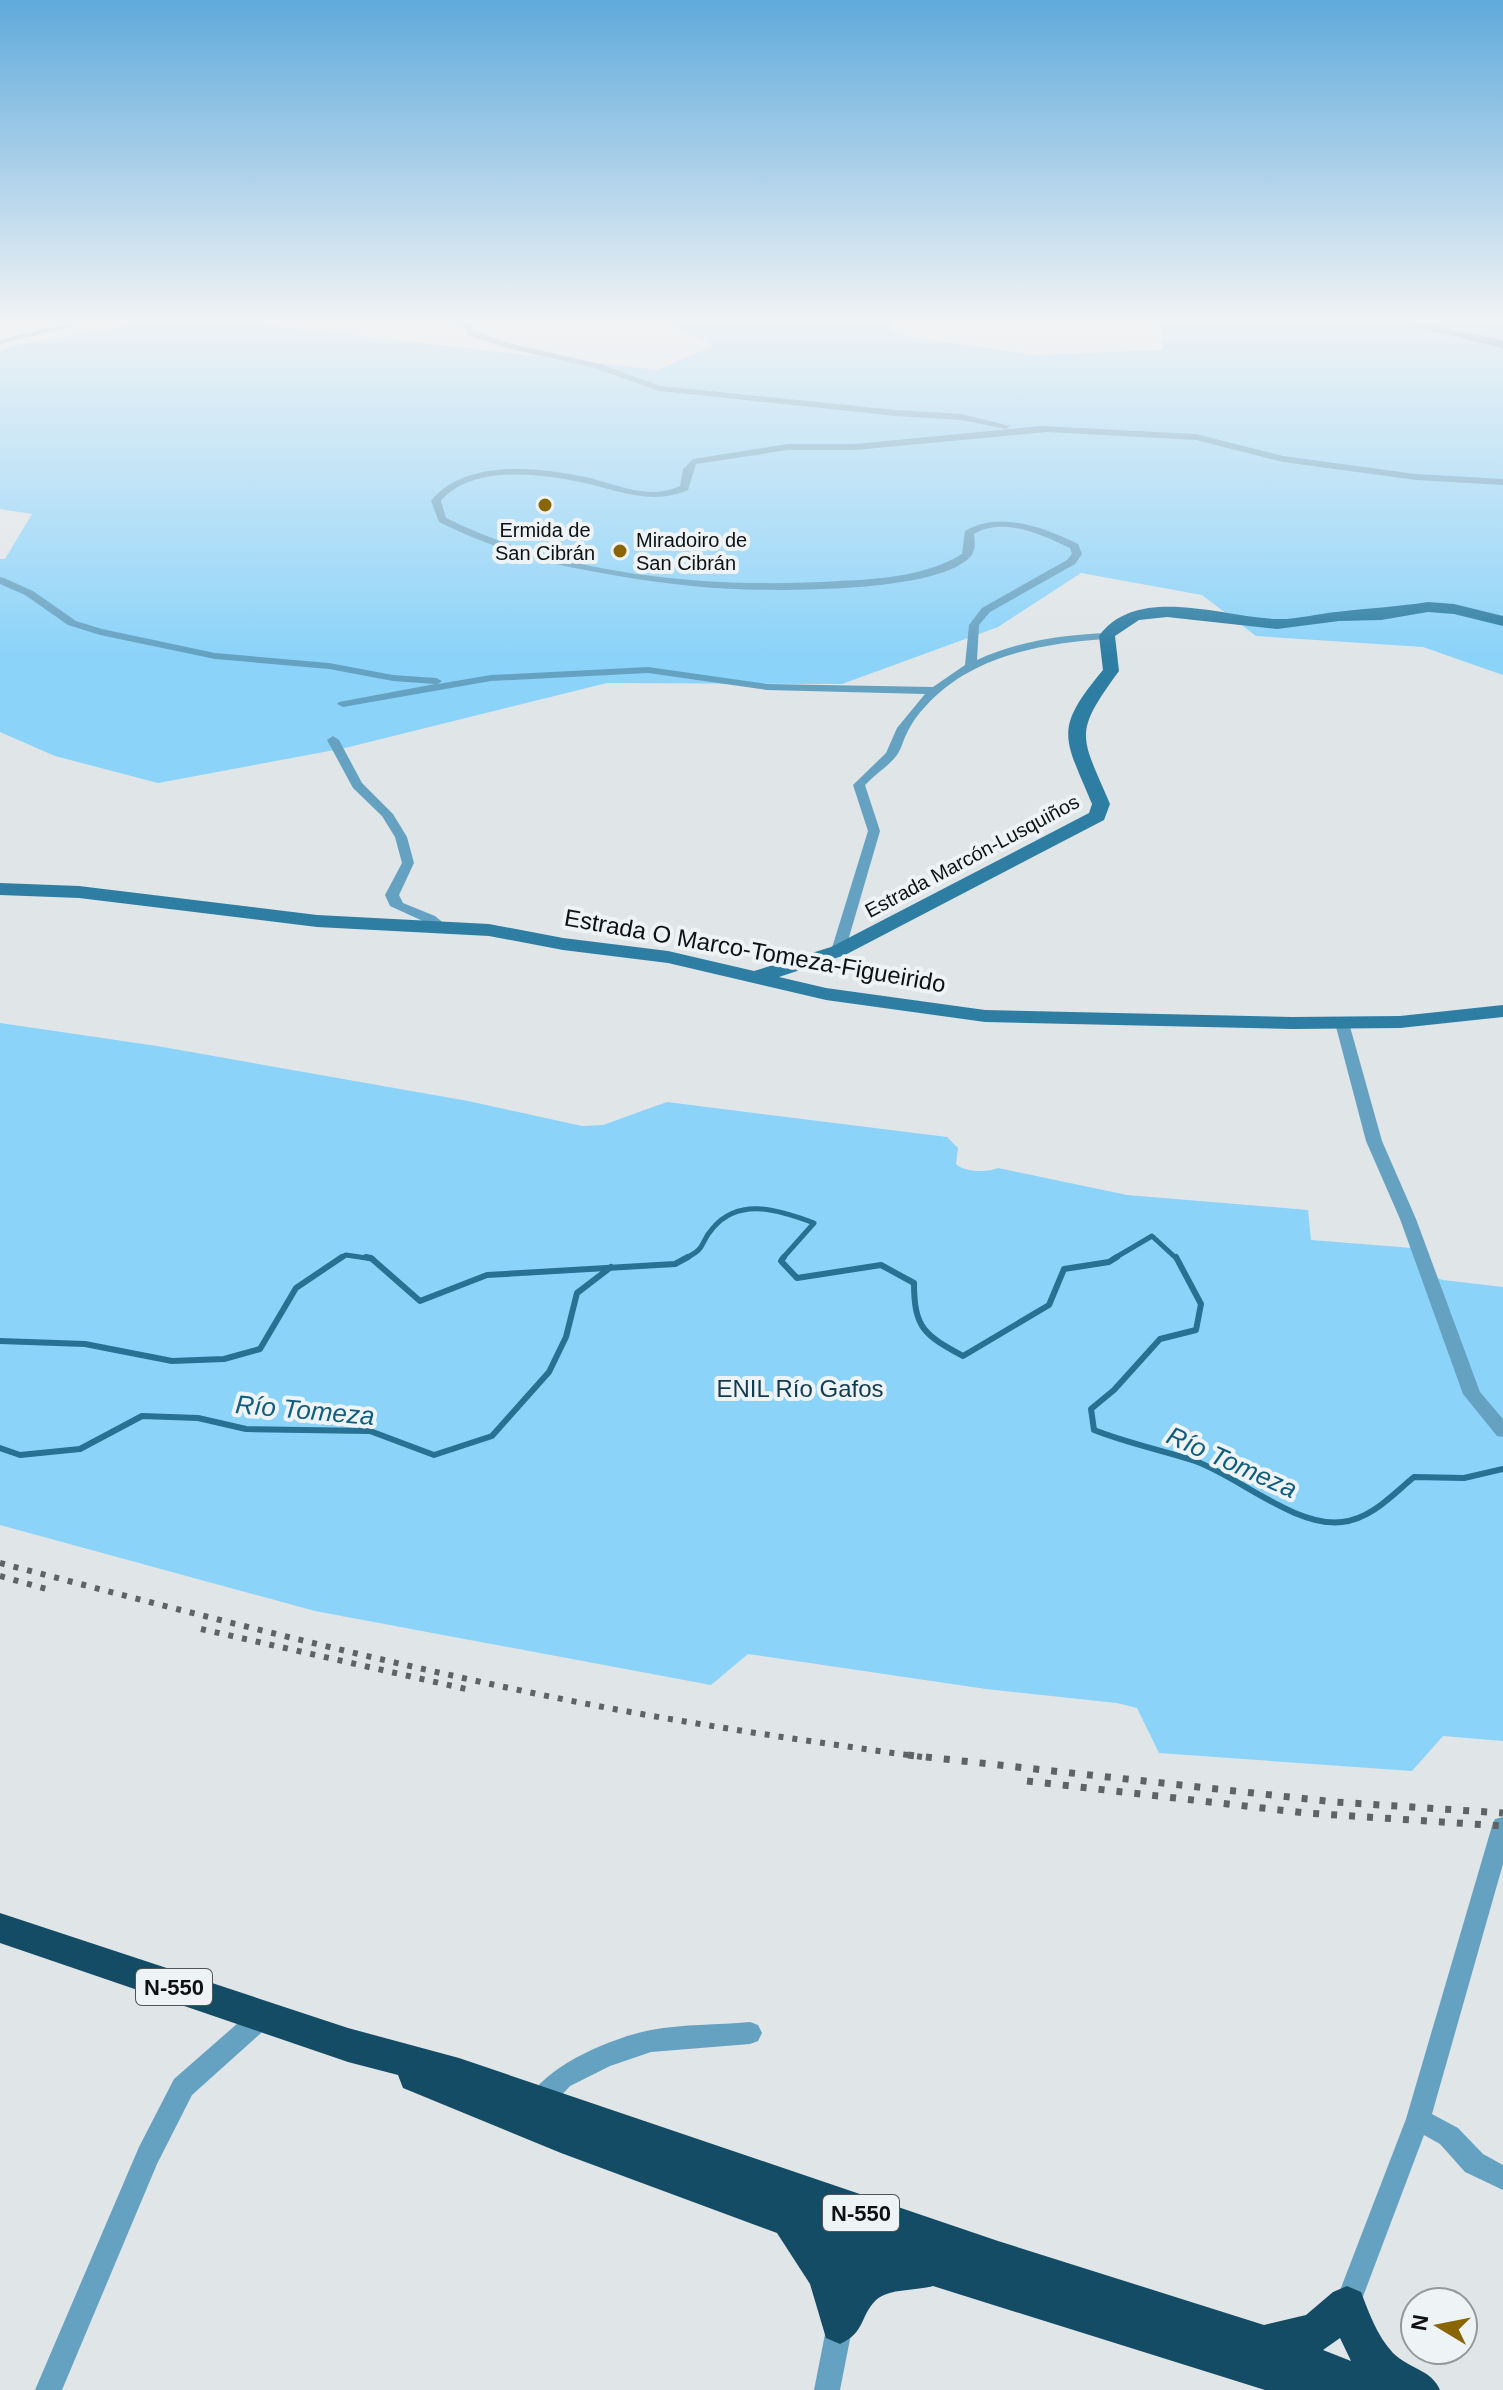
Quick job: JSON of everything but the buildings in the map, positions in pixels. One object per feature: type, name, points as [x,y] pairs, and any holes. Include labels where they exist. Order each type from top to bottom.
[{"type":"highway","name":"N-550","points":[[0,1928],[348,2045],[459,2075],[1134,2304],[1264,2345],[1372,2390]]},
{"type":"highway","name":"N-550","points":[[348,2045],[492,2109],[790,2219],[933,2267],[1334,2390]]},
{"type":"highway","points":[[640,2137],[730,2180],[856,2226],[869,2261],[864,2286],[840,2324]]},
{"type":"highway","points":[[790,2219],[827,2276],[840,2324]]},
{"type":"highway","points":[[827,2276],[838,2250],[884,2238],[1035,2289],[1134,2304]]},
{"type":"highway","points":[[864,2286],[886,2275],[933,2267]]},
{"type":"highway","points":[[1264,2345],[1316,2333],[1347,2306],[1366,2353],[1392,2381],[1420,2390]]},
{"type":"street","points":[[971,666],[974,625],[986,610],[1071,562],[1077,554],[1074,546],[1032,529],[987,525],[975,527],[969,533],[971,546],[966,555],[948,567],[919,576],[885,581],[743,586],[587,567],[534,555],[478,539],[442,520],[436,501],[452,485],[489,476],[532,475],[586,480],[619,490],[661,495],[677,493],[685,488],[688,469],[693,462],[713,458],[788,447],[855,447],[1023,432]]},
{"type":"street","points":[[1096,432],[1196,437],[1283,459],[1416,477],[1503,482]]},
{"type":"street","points":[[1,581],[29,593],[72,623],[100,632],[215,656],[329,666],[393,678],[468,682]]},
{"type":"street","points":[[838,951],[874,831],[859,785],[893,753],[902,729],[936,691],[971,666],[1055,639],[1107,636],[1122,621],[1153,612],[1277,624],[1339,616],[1381,615],[1428,607],[1454,609],[1503,621]]},
{"type":"street","name":"Estrada Marcón-Lusquiños","points":[[753,978],[838,951],[1097,816],[1101,804],[1076,744],[1081,717],[1092,694],[1111,671],[1107,636]]},
{"type":"street","points":[[343,704],[468,682],[570,672],[648,670],[767,687],[936,691]]},
{"type":"street","points":[[333,740],[357,785],[387,814],[401,837],[408,863],[392,895],[397,906],[430,919],[441,928]]},
{"type":"street","name":"Estrada O Marco-Tomeza-Figueirido","points":[[0,889],[79,892],[317,921],[489,930],[563,944],[668,957],[826,994],[985,1016],[1342,1023],[1400,1022],[1503,1011]]},
{"type":"street","points":[[1342,1023],[1374,1141],[1408,1219],[1472,1394],[1503,1431]]},
{"type":"street","points":[[1347,2306],[1418,2119],[1503,1826]]},
{"type":"street","points":[[48,2390],[148,2156],[183,2087],[262,2017]]},
{"type":"street","points":[[539,2102],[561,2078],[604,2057],[651,2041],[750,2033]]},
{"type":"street","points":[[1418,2119],[1449,2136],[1474,2163],[1503,2178]]},
{"type":"street","points":[[827,2390],[840,2324]]},
{"type":"green space","points":[[0,432],[1503,432],[1503,675],[1423,647],[1256,636],[1202,595],[1081,573],[998,627],[842,684],[607,683],[345,748],[158,783],[55,756],[0,732],[0,559],[5,559],[32,514],[0,509]]},
{"type":"green space","name":"ENIL Río Gafos","points":[[0,1023],[157,1046],[468,1101],[582,1126],[603,1125],[667,1102],[947,1137],[958,1148],[956,1164],[964,1169],[982,1171],[998,1168],[1127,1195],[1308,1210],[1311,1240],[1412,1248],[1428,1275],[1443,1280],[1503,1287],[1503,1741],[1443,1736],[1412,1771],[1159,1753],[1137,1708],[1117,1703],[986,1689],[748,1654],[711,1685],[315,1611],[0,1525]]},
{"type":"waterway","name":"Río Tomeza","points":[[688,1257],[700,1248],[708,1233],[724,1218],[748,1209],[762,1209],[814,1223],[782,1259]]},
{"type":"waterway","name":"Río Tomeza","points":[[1113,1259],[1152,1236],[1177,1259]]},
{"type":"waterway","name":"Río Tomeza","points":[[339,1259],[346,1255],[372,1259]]},
{"type":"waterway","name":"Río Tomeza","points":[[366,1257],[372,1259]]},
{"type":"waterway","name":"Río Tomeza","points":[[610,1268],[675,1264],[688,1257]]},
{"type":"waterway","name":"Río Tomeza","points":[[684,1259],[688,1257]]},
{"type":"waterway","name":"Río Tomeza","points":[[784,1257],[781,1261],[797,1278],[881,1265],[914,1283],[916,1311],[924,1329],[963,1356],[1049,1305],[1064,1269],[1109,1262],[1117,1257]]},
{"type":"waterway","name":"Río Tomeza","points":[[1176,1257],[1201,1304],[1196,1330],[1160,1339],[1114,1390],[1091,1409],[1094,1430],[1195,1461],[1287,1509],[1324,1522],[1342,1522],[1362,1516],[1381,1505],[1414,1477],[1464,1478],[1503,1469]]},
{"type":"waterway","name":"Río Tomeza","points":[[0,1341],[85,1344],[172,1361],[224,1359],[260,1349],[296,1288],[339,1259]]},
{"type":"waterway","name":"Río Tomeza","points":[[372,1259],[420,1301],[487,1275],[610,1268]]},
{"type":"waterway","name":"Río Tomeza","points":[[0,1448],[20,1455],[80,1449],[142,1416],[198,1418],[246,1429],[370,1431],[434,1455],[492,1436],[549,1372],[566,1337],[577,1293],[610,1268]]},
{"type":"railway","points":[[0,1563],[344,1651],[552,1697],[644,1715],[909,1755]]},
{"type":"railway","points":[[0,1576],[50,1590]]},
{"type":"railway","points":[[201,1629],[466,1689]]},
{"type":"railway","points":[[909,1755],[1335,1802],[1503,1813]]},
{"type":"railway","points":[[909,1755],[922,1757]]},
{"type":"railway","points":[[1027,1781],[1306,1813],[1503,1826]]},
{"type":"place","name":"Ermida de San Cibrán","points":[[545,505]]},
{"type":"place","name":"Miradoiro de San Cibrán","points":[[620,551]]}]
